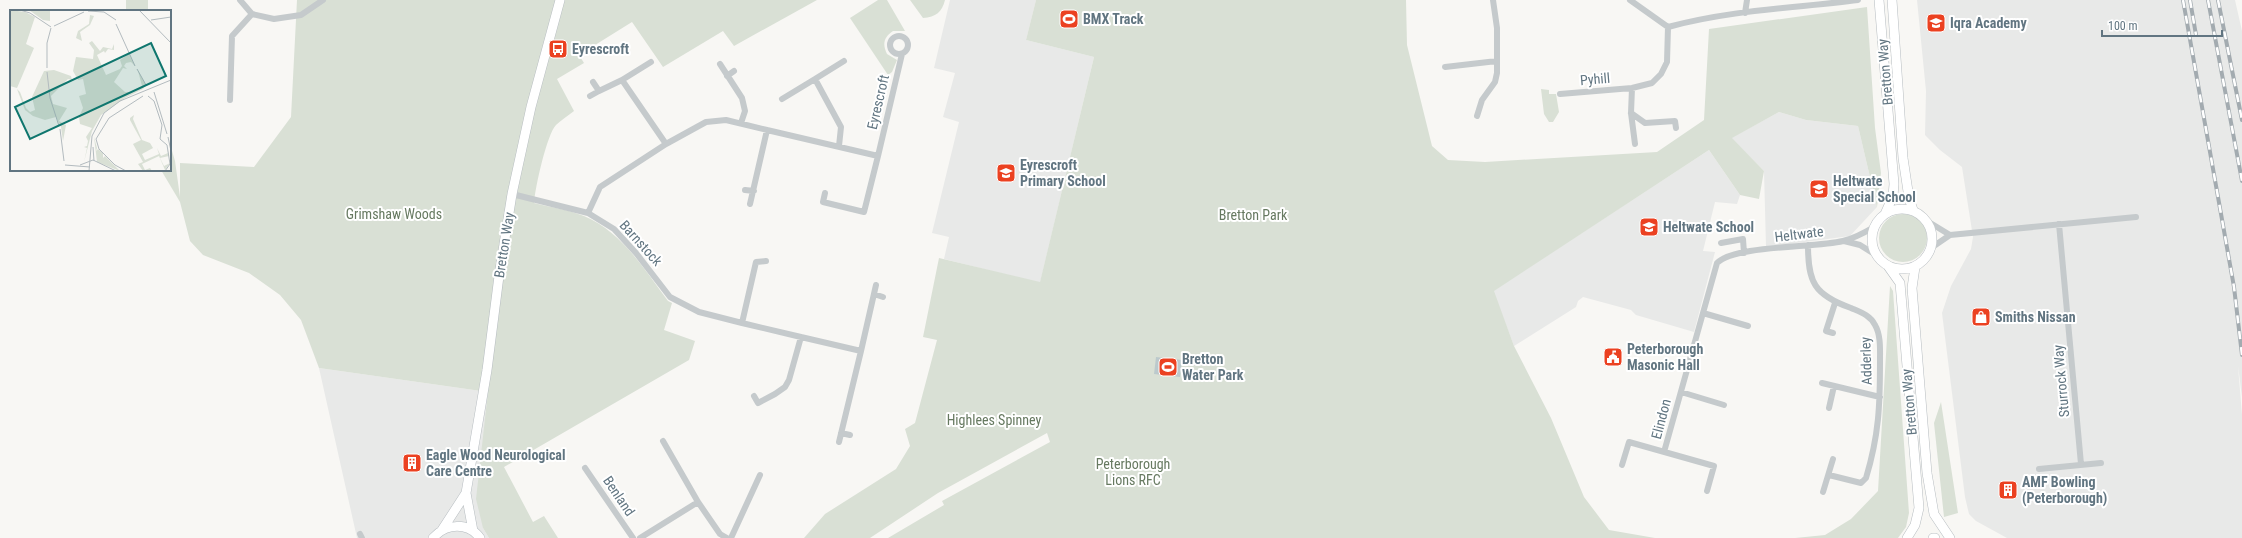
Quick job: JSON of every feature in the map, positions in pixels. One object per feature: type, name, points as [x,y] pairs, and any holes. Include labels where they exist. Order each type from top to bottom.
[{"type":"street","points":[[240,0],[252,14],[274,19],[301,14],[323,0]]},
{"type":"street","name":"Bretton Way","points":[[473,531],[466,493],[512,194],[531,107],[560,0]]},
{"type":"street","points":[[1477,116],[1482,100],[1495,82],[1497,61],[1497,28],[1493,0]]},
{"type":"street","points":[[1630,0],[1668,27],[1687,22],[1745,13],[1858,0]]},
{"type":"street","points":[[1745,13],[1747,0]]},
{"type":"street","name":"Bretton Way","points":[[1879,0],[1894,184],[1892,196],[1885,214]]},
{"type":"street","name":"Bretton Way","points":[[1892,0],[1904,158],[1908,198],[1913,210]]},
{"type":"street","points":[[230,100],[232,36],[252,14]]},
{"type":"street","name":"Pyhill","points":[[1560,94],[1632,88],[1652,83],[1661,74],[1667,62],[1668,27]]},
{"type":"street","name":"Eyrescroft","points":[[825,193],[823,202],[864,212],[902,54]]},
{"type":"street","points":[[782,99],[844,61]]},
{"type":"street","points":[[1445,68],[1497,61]]},
{"type":"street","points":[[590,96],[622,80],[651,62]]},
{"type":"street","points":[[720,64],[742,98],[745,111],[741,123]]},
{"type":"street","points":[[727,76],[734,71]]},
{"type":"street","points":[[815,79],[841,127],[839,146]]},
{"type":"street","points":[[622,80],[666,144]]},
{"type":"street","points":[[594,82],[599,91]]},
{"type":"street","points":[[1632,88],[1631,113],[1634,144]]},
{"type":"street","points":[[1631,113],[1645,123],[1675,121],[1676,128]]},
{"type":"street","points":[[588,212],[600,187],[666,144],[706,122],[726,120],[878,156]]},
{"type":"street","points":[[750,204],[767,130]]},
{"type":"street","points":[[745,190],[754,191]]},
{"type":"street","name":"Barnstock","points":[[512,194],[588,212],[614,229],[636,253],[670,297],[699,312],[861,351]]},
{"type":"street","points":[[1950,235],[1927,221],[1913,210],[1902,209],[1885,214],[1874,227],[1872,241],[1876,255],[1888,266],[1897,269],[1914,267],[1925,259],[1931,248],[1950,235],[2136,217]]},
{"type":"street","points":[[1927,221],[1931,230],[1931,248]]},
{"type":"street","name":"Sturrock Way","points":[[2059,224],[2081,464]]},
{"type":"street","name":"Heltwate","points":[[1703,313],[1717,263],[1727,256],[1843,241],[1874,227]]},
{"type":"street","points":[[1721,243],[1743,239],[1744,253]]},
{"type":"street","name":"Heltwate","points":[[1843,241],[1860,245],[1876,255]]},
{"type":"street","name":"Adderley","points":[[1808,245],[1811,280],[1821,293],[1835,303],[1864,313],[1876,325],[1880,340],[1879,420],[1875,445],[1864,481]]},
{"type":"street","points":[[742,323],[756,262],[766,261]]},
{"type":"street","name":"Bretton Way","points":[[1888,266],[1900,283],[1918,508],[1915,525],[1907,538]]},
{"type":"street","name":"Bretton Way","points":[[1914,267],[1912,288],[1927,473],[1934,514],[1950,538]]},
{"type":"street","points":[[839,442],[876,285]]},
{"type":"street","points":[[874,294],[883,296]]},
{"type":"street","points":[[1834,333],[1826,331],[1835,303]]},
{"type":"street","points":[[1703,313],[1748,326]]},
{"type":"street","name":"Elindon","points":[[1664,452],[1703,313]]},
{"type":"street","points":[[754,396],[758,403],[785,387],[790,380],[801,337]]},
{"type":"street","name":"Adderley","points":[[1822,383],[1880,397]]},
{"type":"street","points":[[1829,408],[1834,386]]},
{"type":"street","name":"Elindon","points":[[1681,392],[1724,405]]},
{"type":"street","points":[[841,433],[850,435]]},
{"type":"street","points":[[663,441],[698,502],[720,534],[727,538]]},
{"type":"street","name":"Elindon","points":[[1622,465],[1629,442],[1714,466],[1708,491]]},
{"type":"street","points":[[1823,492],[1833,459]]},
{"type":"street","points":[[2038,469],[2101,463]]},
{"type":"street","name":"Benland","points":[[585,468],[633,538]]},
{"type":"street","points":[[731,538],[760,475]]},
{"type":"street","points":[[1829,475],[1861,483],[1864,481],[1872,483]]},
{"type":"street","name":"Bretton Way","points":[[433,538],[442,530],[466,493]]},
{"type":"street","points":[[640,538],[698,502]]},
{"type":"street","points":[[442,530],[458,526],[473,531],[480,538]]},
{"type":"shaded area","name":"Eyrescroft Primary School","points":[[950,0],[1036,0],[1026,40],[1094,57],[1040,283],[944,259],[949,237],[932,233],[959,122],[943,117],[955,73],[934,68]]},
{"type":"shaded area","points":[[1917,0],[2235,0],[2242,31],[2242,397],[2238,366],[2242,415],[2242,538],[2007,538],[1976,521],[1969,514],[1965,497],[1942,313],[1951,286],[1971,249],[1973,237],[1962,167],[1940,150],[1925,135],[1926,91]]},
{"type":"shaded area","name":"Heltwate Special School","points":[[1779,112],[1806,120],[1858,126],[1877,207],[1850,236],[1766,247],[1764,171],[1731,138]]},
{"type":"shaded area","name":"Heltwate School","points":[[1709,150],[1740,195],[1737,204],[1715,202],[1703,251],[1715,252],[1694,332],[1636,315],[1631,310],[1583,297],[1578,301],[1576,307],[1514,346],[1493,291]]},
{"type":"shaded area","name":"Bretton Water Park","points":[[1156,357],[1182,360],[1180,377],[1154,374]]},
{"type":"shaded area","points":[[319,368],[488,392],[483,528],[489,538],[357,538]]},
{"type":"green space","points":[[126,0],[148,0],[148,10],[126,10]]},
{"type":"green space","name":"Grimshaw Woods","points":[[297,0],[817,0],[734,46],[723,31],[663,67],[632,22],[579,55],[584,63],[557,79],[574,111],[556,125],[549,139],[542,162],[534,203],[566,210],[584,216],[598,223],[621,241],[641,264],[668,301],[672,303],[664,330],[695,341],[689,360],[504,467],[533,522],[544,516],[558,538],[489,538],[483,528],[476,499],[488,392],[319,368],[301,320],[280,295],[249,273],[203,255],[190,241],[180,202],[162,171],[171,171],[171,147],[175,161],[180,197],[180,163],[254,167],[291,117]]},
{"type":"green space","points":[[878,0],[887,0],[905,31],[893,31],[886,38],[884,44],[887,54],[897,60],[892,72],[888,75],[850,18]]},
{"type":"green space","points":[[910,0],[945,0],[938,13],[923,18]]},
{"type":"green space","name":"Bretton Park","points":[[1036,0],[1406,0],[1407,45],[1432,146],[1448,160],[1485,162],[1657,152],[1704,120],[1709,29],[1867,7],[1875,128],[1881,173],[1877,207],[1858,126],[1806,120],[1779,112],[1732,138],[1764,171],[1759,199],[1740,195],[1709,150],[1494,291],[1514,346],[1551,418],[1584,497],[1609,530],[1655,538],[888,538],[944,505],[942,501],[1050,442],[1047,433],[938,493],[870,538],[804,538],[825,514],[896,469],[910,446],[905,429],[915,423],[937,340],[923,337],[939,258],[1040,282],[1094,57],[1026,40]]},
{"type":"green space","points":[[1541,89],[1549,90],[1549,94],[1556,94],[1559,112],[1553,122],[1549,122],[1544,114]]},
{"type":"green space","points":[[1903,214],[1912,216],[1920,221],[1925,229],[1927,238],[1925,247],[1920,255],[1912,260],[1903,262],[1894,260],[1886,255],[1881,247],[1879,238],[1881,229],[1886,221],[1894,216]]},
{"type":"green space","points":[[1890,286],[1893,291],[1909,513],[1906,527],[1898,538],[1795,538],[1825,535],[1851,519],[1878,491]]},
{"type":"green space","points":[[1941,402],[1958,513],[1944,517],[1934,423]]},
{"type":"railway","points":[[2183,0],[2234,287],[2242,355]]},
{"type":"railway","points":[[2190,0],[2196,35]]},
{"type":"railway","points":[[2208,0],[2242,181]]},
{"type":"railway","points":[[2218,0],[2242,120]]},
{"type":"place","name":"BMX Track","points":[[1069,19]]},
{"type":"place","name":"Iqra Academy","points":[[1936,23]]},
{"type":"place","name":"Eyrescroft","points":[[558,49]]},
{"type":"place","name":"Eyrescroft Primary School","points":[[1006,173]]},
{"type":"place","name":"Heltwate Special School","points":[[1819,189]]},
{"type":"place","name":"Heltwate School","points":[[1649,227]]},
{"type":"place","name":"Smiths Nissan","points":[[1981,317]]},
{"type":"place","name":"Peterborough Masonic Hall","points":[[1613,357]]},
{"type":"place","name":"Bretton Water Park","points":[[1168,367]]},
{"type":"place","name":"Eagle Wood Neurological Care Centre","points":[[412,463]]},
{"type":"place","name":"AMF Bowling (Peterborough)","points":[[2008,490]]},
{"type":"park label","name":"Highlees Spinney","points":[[994,420]]},
{"type":"park label","name":"Peterborough Lions RFC","points":[[1133,472]]}]
